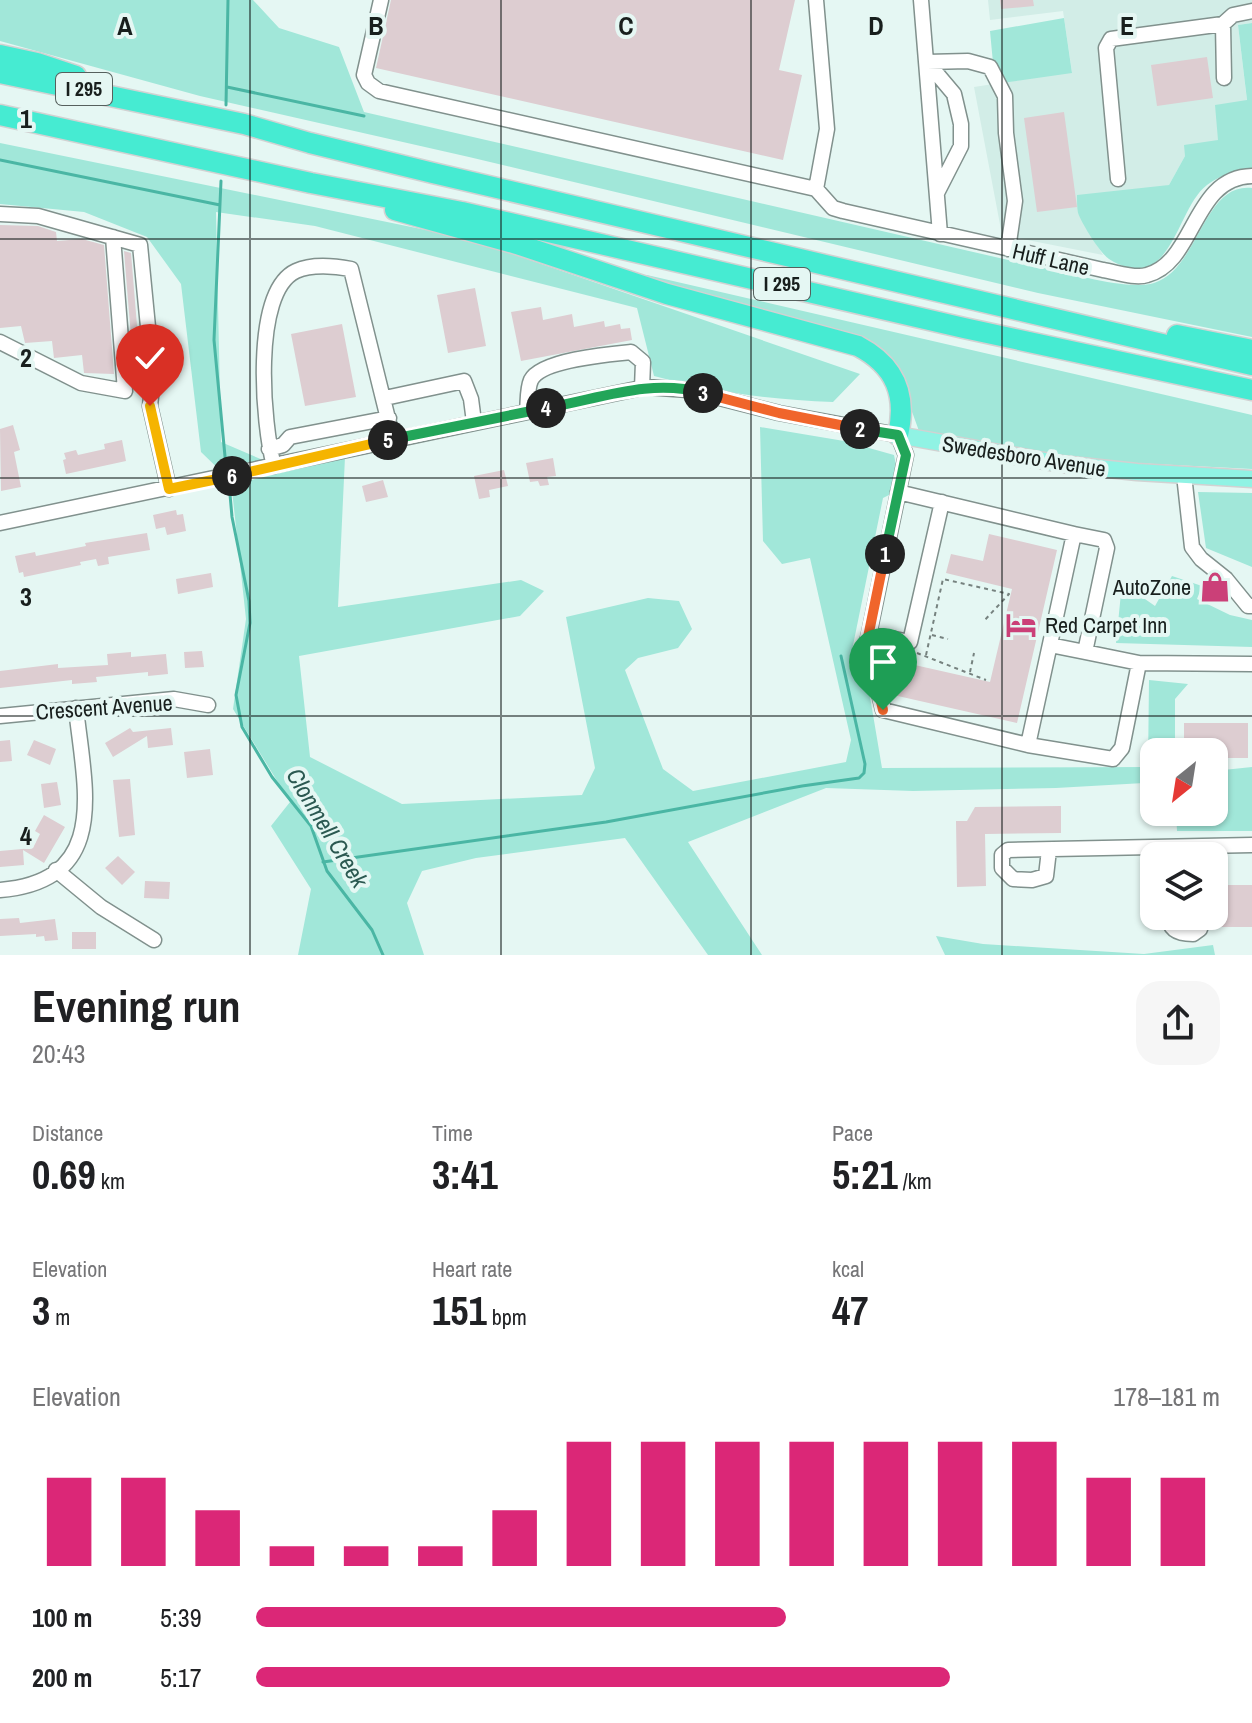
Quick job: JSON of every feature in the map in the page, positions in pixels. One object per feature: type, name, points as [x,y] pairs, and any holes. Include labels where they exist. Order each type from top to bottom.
[{"type":"highway","points":[[0,55],[37,63],[167,107]]},
{"type":"highway","name":"I 295","points":[[0,73],[167,107],[1252,365]]},
{"type":"highway","name":"I 295","points":[[0,115],[601,243],[964,328],[1252,390]]},
{"type":"highway","points":[[311,183],[426,220],[517,244],[667,294],[858,346],[878,360],[893,379],[902,401],[898,435]]},
{"type":"highway","points":[[962,298],[1252,350]]},
{"type":"main road","name":"Swedesboro Avenue","points":[[898,435],[1061,464],[1252,479]]},
{"type":"street","points":[[381,0],[364,75],[368,83],[379,91],[816,189],[827,129],[816,0]]},
{"type":"street","points":[[921,0],[940,234]]},
{"type":"street","points":[[1118,179],[1106,48],[1111,39],[1223,24],[1233,15],[1252,11]]},
{"type":"street","points":[[1223,24],[1224,78]]},
{"type":"street","points":[[927,62],[968,61],[990,67],[1005,96],[1006,133],[1015,201],[1008,249]]},
{"type":"street","points":[[927,62],[954,94],[961,124],[961,146],[937,193]]},
{"type":"street","name":"Huff Lane","points":[[816,189],[833,208],[1103,270],[1144,276],[1163,268],[1182,245],[1198,213],[1219,188],[1252,176]]},
{"type":"street","points":[[0,214],[38,216],[140,245],[153,378],[150,406],[169,489]]},
{"type":"street","points":[[0,342],[81,383],[125,391],[113,237]]},
{"type":"street","points":[[274,466],[266,438],[264,331],[270,305],[282,282],[296,271],[334,266],[351,269],[393,439]]},
{"type":"street","points":[[527,412],[531,381],[539,371],[599,354],[631,352],[643,362],[642,388]]},
{"type":"street","points":[[385,398],[464,381],[471,399],[474,422]]},
{"type":"street","name":"Swedesboro Avenue","points":[[0,523],[642,388],[688,390],[779,413],[898,435]]},
{"type":"street","points":[[269,449],[283,445],[290,437],[389,418]]},
{"type":"street","points":[[898,435],[906,455],[867,642],[883,710],[1028,745],[1113,759],[1122,748],[1139,663]]},
{"type":"street","points":[[1184,475],[1192,547],[1201,559],[1226,579],[1248,606],[1252,606]]},
{"type":"street","points":[[898,492],[1104,540],[1107,548],[1085,652]]},
{"type":"street","points":[[869,634],[910,642],[942,502]]},
{"type":"street","points":[[1028,745],[1074,534]]},
{"type":"street","points":[[1050,645],[1139,663],[1252,664]]},
{"type":"street","name":"Crescent Avenue","points":[[0,716],[174,699],[208,705]]},
{"type":"street","points":[[0,890],[25,887],[56,870],[75,851],[87,811],[76,708]]},
{"type":"street","points":[[1228,847],[1252,845]]},
{"type":"street","points":[[1049,850],[1140,852]]},
{"type":"street","points":[[56,870],[101,907],[154,940]]},
{"type":"street","points":[[1175,930],[1193,934],[1199,930]]},
{"type":"path","points":[[926,655],[943,579],[1009,594],[983,622]]},
{"type":"path","points":[[931,634],[948,639]]},
{"type":"path","points":[[911,652],[926,655],[986,680]]},
{"type":"path","points":[[970,673],[974,653]]},
{"type":"shaded area","points":[[988,0],[1252,0],[1252,23],[1238,25],[1247,101],[1218,140],[1185,156],[1169,185],[1078,213],[1103,255],[1002,235],[974,87],[1072,72],[1063,11],[990,20]]},
{"type":"green space","points":[[0,0],[253,0],[279,28],[339,47],[364,112],[1115,283],[1143,285],[1169,275],[1222,198],[1236,190],[1252,188],[1252,337],[1038,293],[200,96],[0,41]]},
{"type":"green space","points":[[1064,18],[1072,73],[995,84],[990,31]]},
{"type":"green space","points":[[1252,23],[1252,169],[1228,174],[1207,185],[1196,197],[1170,246],[1159,259],[1146,267],[1130,268],[1109,259],[1096,245],[1080,218],[1077,195],[1169,185],[1185,156],[1184,145],[1218,140],[1215,105],[1247,100],[1238,25]]},
{"type":"green space","points":[[0,143],[431,231],[504,251],[860,374],[833,402],[743,394],[676,382],[654,376],[637,308],[315,226],[216,212],[221,442],[284,469],[345,457],[338,607],[521,580],[544,591],[520,616],[299,656],[310,757],[402,804],[582,795],[595,768],[566,617],[648,598],[679,601],[692,629],[678,648],[638,658],[625,670],[663,769],[693,791],[846,762],[851,740],[810,558],[782,564],[763,541],[760,427],[844,441],[894,455],[898,475],[891,494],[883,498],[849,665],[866,673],[882,768],[1140,767],[1140,783],[913,791],[826,788],[688,842],[762,955],[708,955],[625,838],[476,858],[422,871],[407,903],[424,955],[298,955],[311,889],[271,826],[290,802],[233,709],[246,619],[231,481],[201,452],[181,284],[147,237],[84,212],[0,204]]},
{"type":"green space","points":[[647,275],[1252,415],[1252,469],[1096,461],[919,431],[903,387],[891,366],[645,283]]},
{"type":"green space","points":[[1198,492],[1252,493],[1252,567],[1206,548]]},
{"type":"green space","points":[[1172,576],[1202,586],[1197,599],[1230,615],[1252,620],[1252,647],[1116,643],[1122,583],[1155,606]]},
{"type":"green space","points":[[1149,680],[1188,684],[1175,699],[1175,738],[1148,738]]},
{"type":"green space","points":[[1252,767],[1252,831],[1177,831],[1177,826],[1228,826],[1228,770]]},
{"type":"green space","points":[[936,936],[983,944],[1144,954],[1213,945],[1215,955],[945,955]]},
{"type":"building","points":[[391,0],[795,0],[779,70],[802,75],[783,160],[376,68]]},
{"type":"building","points":[[1000,0],[1033,0],[1034,6],[1001,9]]},
{"type":"building","points":[[1207,57],[1213,98],[1157,106],[1151,65]]},
{"type":"building","points":[[1064,112],[1077,207],[1037,212],[1024,118]]},
{"type":"building","points":[[0,225],[38,226],[56,232],[57,241],[82,239],[104,245],[114,374],[84,373],[82,355],[54,358],[52,341],[25,343],[21,326],[0,328]]},
{"type":"building","points":[[124,251],[131,253],[142,386],[135,386]]},
{"type":"building","points":[[475,288],[486,346],[448,353],[437,295]]},
{"type":"building","points":[[541,307],[543,320],[572,314],[574,327],[604,321],[605,327],[620,324],[621,329],[630,328],[632,340],[521,361],[511,312]]},
{"type":"building","points":[[342,324],[356,397],[305,406],[291,334]]},
{"type":"building","points":[[13,425],[20,450],[14,452],[21,487],[1,491],[0,429]]},
{"type":"building","points":[[122,440],[126,461],[66,474],[64,453],[76,450],[78,455],[105,449],[104,444]]},
{"type":"building","points":[[553,458],[556,476],[547,477],[549,485],[530,482],[526,463]]},
{"type":"building","points":[[504,470],[508,486],[489,490],[490,497],[479,499],[474,476]]},
{"type":"building","points":[[383,480],[388,497],[366,502],[362,486]]},
{"type":"building","points":[[176,510],[177,515],[183,514],[186,531],[167,535],[165,527],[156,529],[153,515]]},
{"type":"building","points":[[147,533],[150,550],[108,557],[109,564],[98,566],[96,559],[24,577],[23,572],[19,573],[15,556],[35,552],[36,556],[86,546],[85,543]]},
{"type":"building","name":"Red Carpet Inn","points":[[989,534],[1057,550],[1017,723],[889,694],[897,661],[990,682],[1012,589],[946,573],[951,554],[983,561]]},
{"type":"building","points":[[211,573],[213,587],[178,594],[176,579]]},
{"type":"building","points":[[202,651],[204,667],[185,668],[184,652]]},
{"type":"building","points":[[131,652],[131,657],[166,654],[168,674],[148,676],[148,672],[96,677],[97,682],[72,684],[72,680],[0,688],[0,671],[58,664],[58,668],[108,665],[107,654]]},
{"type":"building","points":[[1184,723],[1248,723],[1248,758],[1228,758],[1228,738],[1184,738]]},
{"type":"building","points":[[130,728],[133,732],[171,728],[173,745],[148,748],[147,736],[113,757],[105,743]]},
{"type":"building","points":[[10,740],[12,761],[0,762],[0,741]]},
{"type":"building","points":[[34,740],[56,749],[50,765],[27,755]]},
{"type":"building","points":[[210,749],[213,775],[187,778],[184,752]]},
{"type":"building","points":[[130,779],[135,835],[119,837],[113,780]]},
{"type":"building","points":[[57,782],[61,805],[44,808],[41,784]]},
{"type":"building","points":[[1061,806],[1061,833],[985,834],[986,886],[957,887],[956,821],[967,821],[975,807]]},
{"type":"building","points":[[44,815],[65,827],[44,863],[23,850],[24,865],[0,867],[0,851],[33,848],[40,834],[35,831]]},
{"type":"building","points":[[118,856],[135,872],[122,885],[105,868]]},
{"type":"building","points":[[145,881],[170,882],[169,899],[144,898]]},
{"type":"building","points":[[1228,885],[1252,885],[1252,927],[1228,927]]},
{"type":"building","points":[[19,918],[20,923],[55,919],[58,940],[45,941],[44,936],[36,937],[36,934],[0,936],[0,919]]},
{"type":"building","points":[[72,932],[96,932],[96,949],[72,949]]},
{"type":"waterway","name":"Clonmell Creek","points":[[226,105],[228,0]]},
{"type":"waterway","points":[[227,87],[364,116]]},
{"type":"waterway","points":[[0,160],[220,205]]},
{"type":"waterway","name":"Clonmell Creek","points":[[221,181],[214,340],[226,467]]},
{"type":"waterway","name":"Clonmell Creek","points":[[229,483],[232,517],[249,601],[250,623],[236,695],[242,727],[272,777],[311,826],[327,871],[372,930],[383,955]]},
{"type":"waterway","points":[[323,862],[606,822],[859,778],[864,773],[865,764],[841,656]]},
{"type":"place","name":"AutoZone","points":[[1215,587]]},
{"type":"place","name":"Red Carpet Inn","points":[[1021,625]]},
{"type":"route","points":[[150,406],[169,489],[646,387],[688,390],[809,420],[898,435],[906,455],[867,642],[883,710]]}]
